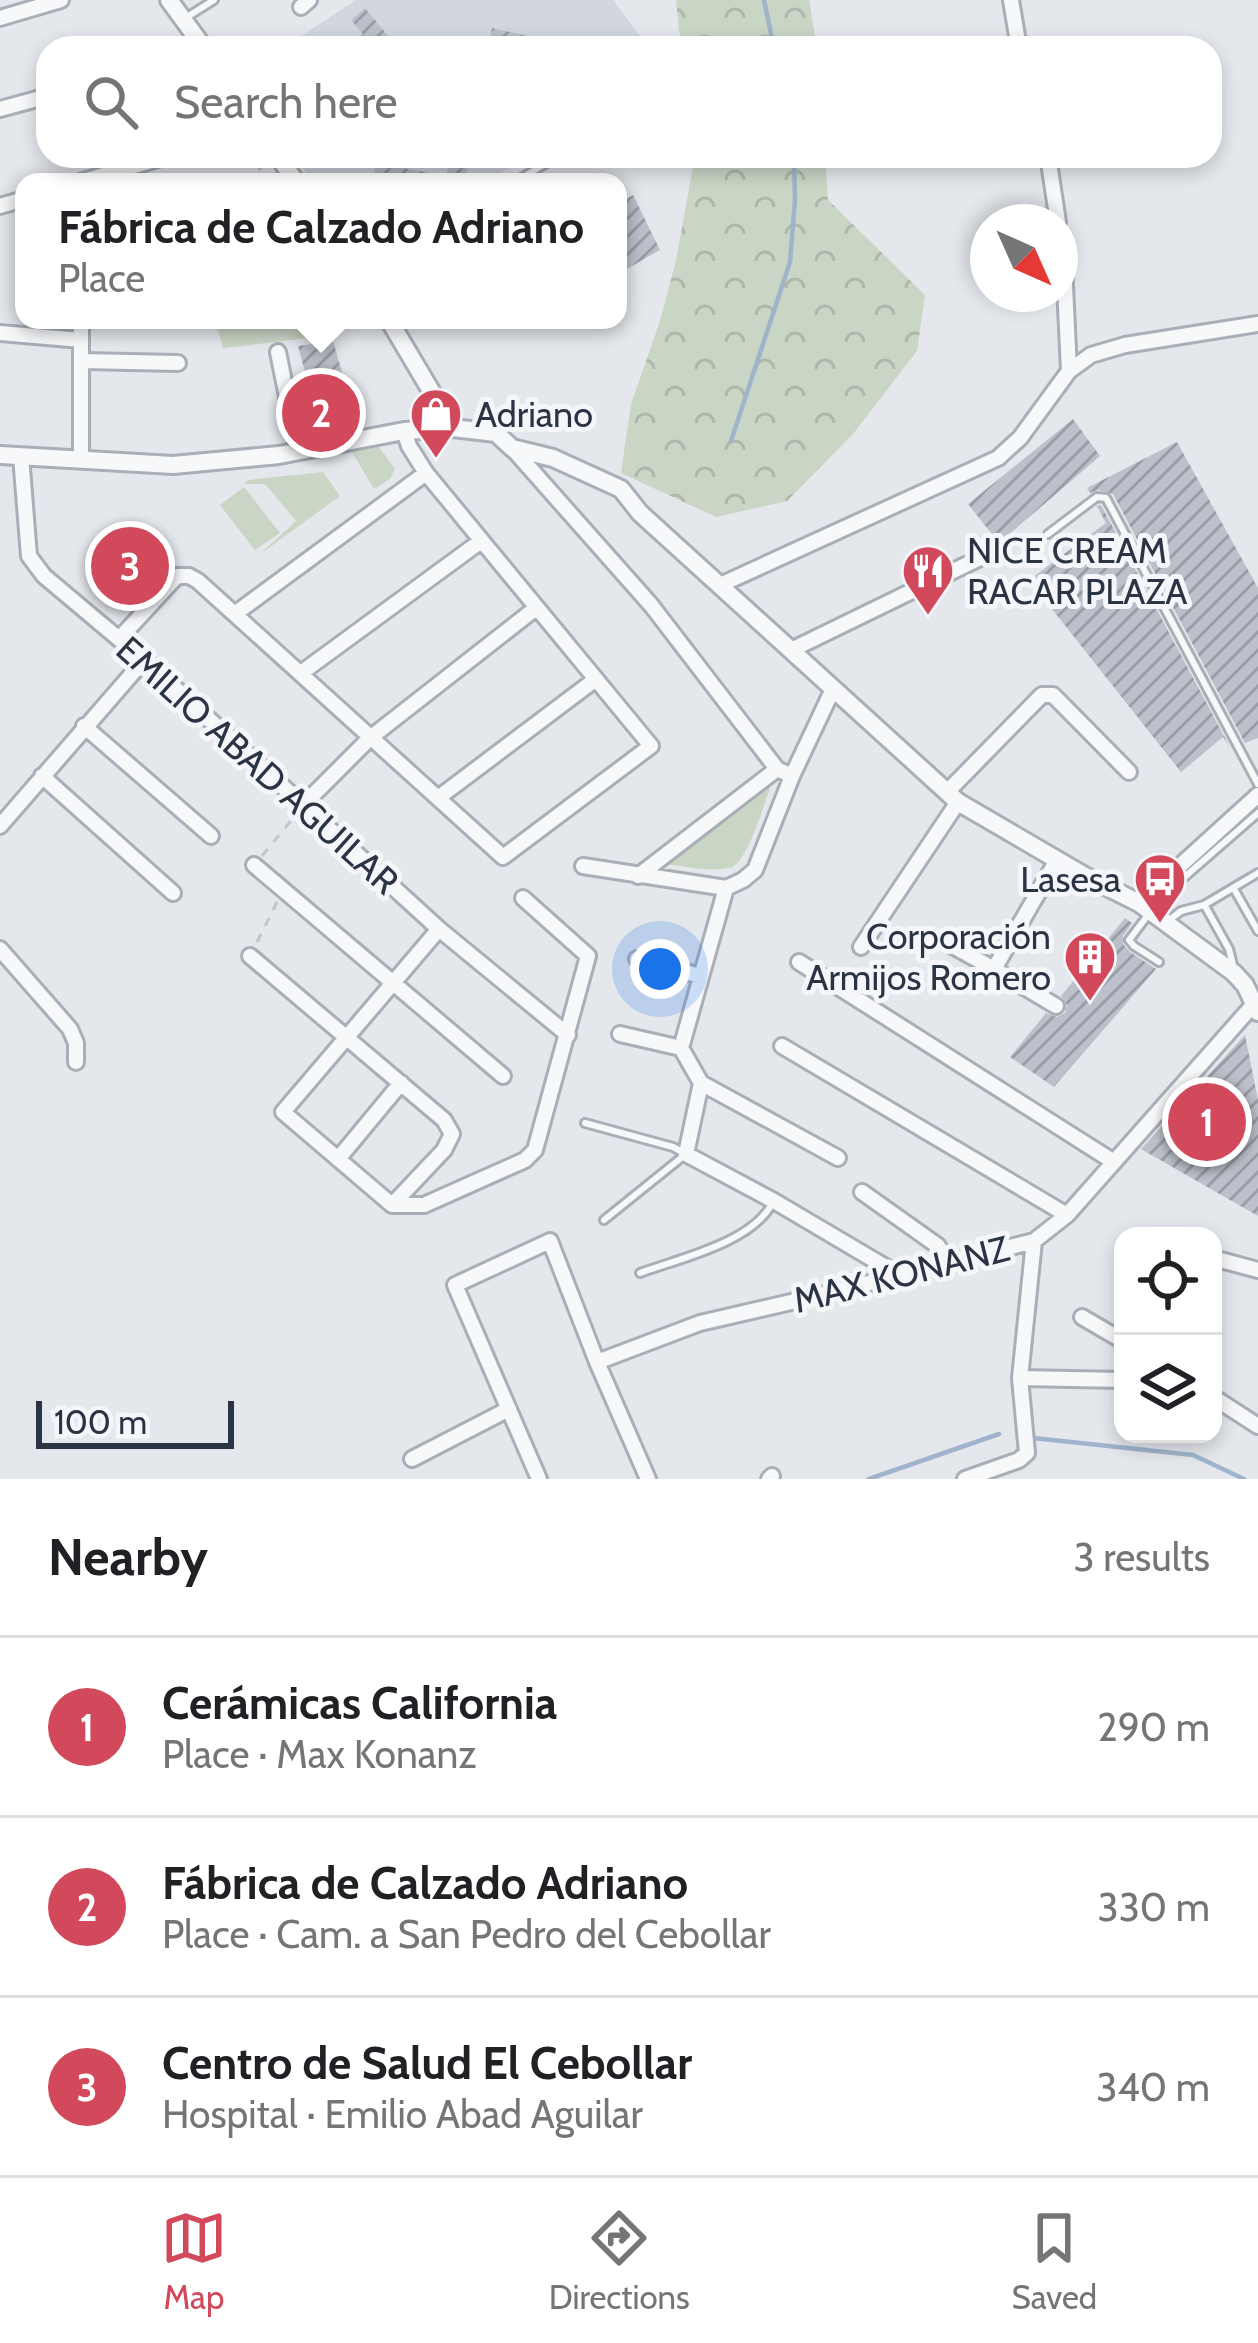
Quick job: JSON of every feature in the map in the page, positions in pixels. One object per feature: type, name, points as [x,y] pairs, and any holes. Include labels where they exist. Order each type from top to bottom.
[{"type":"street","points":[[0,18],[61,0]]},
{"type":"street","points":[[170,0],[195,36]]},
{"type":"street","points":[[1011,0],[1016,36]]},
{"type":"street","points":[[0,109],[36,99]]},
{"type":"street","points":[[1050,168],[1055,204]]},
{"type":"street","points":[[1066,312],[1069,371]]},
{"type":"street","points":[[720,585],[998,458],[1020,438],[1069,371],[1091,355],[1125,345],[1258,324]]},
{"type":"street","points":[[81,329],[81,458]]},
{"type":"street","points":[[401,329],[453,428]]},
{"type":"street","points":[[0,333],[81,340]]},
{"type":"street","points":[[278,352],[298,451]]},
{"type":"street","points":[[82,361],[178,363]]},
{"type":"street","points":[[118,639],[177,576],[198,581],[503,857],[651,746],[426,473],[404,430]]},
{"type":"street","points":[[0,454],[173,465],[298,451],[404,430],[496,433],[651,605],[777,769],[792,776]]},
{"type":"street","points":[[512,448],[553,458],[620,489],[640,513],[953,797],[1152,914],[1234,973],[1256,1008]]},
{"type":"street","name":"EMILIO ABAD AGUILAR","points":[[21,456],[28,556],[44,576],[440,929],[568,1035]]},
{"type":"street","points":[[236,613],[426,473]]},
{"type":"street","points":[[301,674],[482,541]]},
{"type":"street","points":[[791,650],[982,557]]},
{"type":"street","points":[[302,806],[370,738],[536,608]]},
{"type":"street","points":[[0,826],[144,661]]},
{"type":"street","points":[[437,798],[596,679]]},
{"type":"street","points":[[583,866],[726,888],[743,880],[754,870],[833,689]]},
{"type":"street","points":[[861,946],[953,797],[1042,695],[1053,695],[1129,772]]},
{"type":"street","points":[[84,726],[211,836]]},
{"type":"street","points":[[638,876],[777,769]]},
{"type":"street","points":[[42,776],[173,893]]},
{"type":"street","points":[[1152,914],[1258,795]]},
{"type":"street","points":[[994,969],[1057,860]]},
{"type":"street","points":[[254,865],[502,1076]]},
{"type":"street","points":[[726,888],[682,1048],[701,1083],[838,1158]]},
{"type":"street","points":[[440,929],[283,1112],[392,1205],[424,1205],[525,1160],[535,1150],[587,956],[523,898]]},
{"type":"street","points":[[942,940],[1056,1006]]},
{"type":"street","points":[[0,950],[70,1029],[76,1062]]},
{"type":"street","points":[[250,956],[444,1120],[452,1134],[444,1150],[392,1205]]},
{"type":"street","points":[[637,959],[700,976]]},
{"type":"street","points":[[800,962],[1114,1162]]},
{"type":"street","name":"MAX KONANZ","points":[[597,1361],[700,1323],[1034,1241],[1067,1215],[1256,1008]]},
{"type":"street","points":[[620,1034],[682,1048]]},
{"type":"street","points":[[782,1046],[1067,1215]]},
{"type":"street","points":[[338,1159],[401,1083]]},
{"type":"street","points":[[701,1083],[686,1154],[901,1276]]},
{"type":"street","points":[[862,1192],[938,1246],[947,1264]]},
{"type":"street","points":[[538,1479],[454,1285],[550,1240],[648,1479]]},
{"type":"street","points":[[965,1479],[1027,1453],[1019,1378],[1034,1241]]},
{"type":"street","points":[[1222,1260],[1258,1270]]},
{"type":"street","points":[[1082,1317],[1114,1336]]},
{"type":"street","points":[[1019,1378],[1114,1380]]},
{"type":"street","points":[[1222,1402],[1258,1426]]},
{"type":"street","points":[[412,1459],[509,1409]]},
{"type":"lane","points":[[184,20],[214,0]]},
{"type":"lane","points":[[1048,534],[1097,497],[1106,498],[1258,784]]},
{"type":"lane","points":[[1159,962],[1129,940],[1180,881],[1258,813]]},
{"type":"lane","points":[[1152,914],[1204,904],[1258,873]]},
{"type":"lane","points":[[1234,889],[1258,931]]},
{"type":"lane","points":[[1204,904],[1229,950],[1234,973]]},
{"type":"lane","points":[[585,1124],[686,1154],[604,1220]]},
{"type":"lane","points":[[640,1273],[739,1236],[764,1219],[774,1201]]},
{"type":"path","points":[[254,172],[260,168]]},
{"type":"path","points":[[254,865],[302,806]]},
{"type":"path","points":[[250,956],[283,890]]},
{"type":"shaded area","points":[[356,0],[613,0],[640,36],[301,36]]},
{"type":"shaded area","points":[[303,168],[509,168],[501,173],[306,173]]},
{"type":"green space","points":[[676,0],[809,0],[815,36],[681,36]]},
{"type":"green space","points":[[693,168],[826,168],[828,200],[925,295],[917,351],[853,434],[787,501],[716,517],[621,473],[631,404],[676,261]]},
{"type":"green space","points":[[218,329],[309,329],[309,338],[223,348]]},
{"type":"green space","points":[[379,447],[395,469],[390,479],[374,489],[352,452]]},
{"type":"green space","points":[[323,472],[340,496],[259,555],[296,521],[265,484],[244,484]]},
{"type":"green space","points":[[244,487],[280,533],[255,550],[220,505]]},
{"type":"green space","points":[[772,782],[750,842],[732,867],[665,864]]},
{"type":"building","points":[[365,8],[388,36],[361,36],[351,20]]},
{"type":"building","points":[[492,28],[528,36],[490,36]]},
{"type":"building","points":[[375,168],[403,168],[430,173],[374,173]]},
{"type":"building","points":[[448,168],[468,168],[467,173],[447,173]]},
{"type":"building","points":[[633,195],[660,250],[627,269],[627,199]]},
{"type":"building","points":[[333,341],[346,386],[340,388],[349,426],[306,434],[299,398],[311,393],[298,346]]},
{"type":"building","points":[[1073,419],[1100,456],[999,543],[968,504]]},
{"type":"building","points":[[1177,442],[1258,588],[1258,738],[1245,743],[1113,494],[1090,493],[1087,488]]},
{"type":"building","points":[[1101,505],[1231,749],[1223,737],[1181,772],[1029,580],[1106,523],[1097,506]]},
{"type":"building","name":"Corporación Armijos Romero","points":[[1125,918],[1132,923],[1123,944],[1156,969],[1054,1087],[1010,1057],[1046,1013],[1057,1017],[1065,1013],[1067,1005],[1061,996]]},
{"type":"building","points":[[1245,1035],[1258,1100],[1258,1216],[1141,1149]]},
{"type":"waterway","points":[[764,0],[772,36]]},
{"type":"waterway","points":[[731,441],[790,262],[794,168]]},
{"type":"waterway","points":[[869,1479],[999,1434]]},
{"type":"waterway","points":[[1033,1438],[1193,1455],[1244,1479]]},
{"type":"place","name":"Fábrica de Calzado Adriano","points":[[321,413]]},
{"type":"place","name":"Adriano","points":[[436,460]]},
{"type":"place","name":"Centro de Salud El Cebollar","points":[[130,566]]},
{"type":"place","name":"NICE CREAM RACAR PLAZA","points":[[928,617]]},
{"type":"place","name":"Lasesa","points":[[1160,925]]},
{"type":"place","name":"Corporación Armijos Romero","points":[[1090,1003]]},
{"type":"place","name":"Cerámicas California","points":[[1207,1122]]}]
